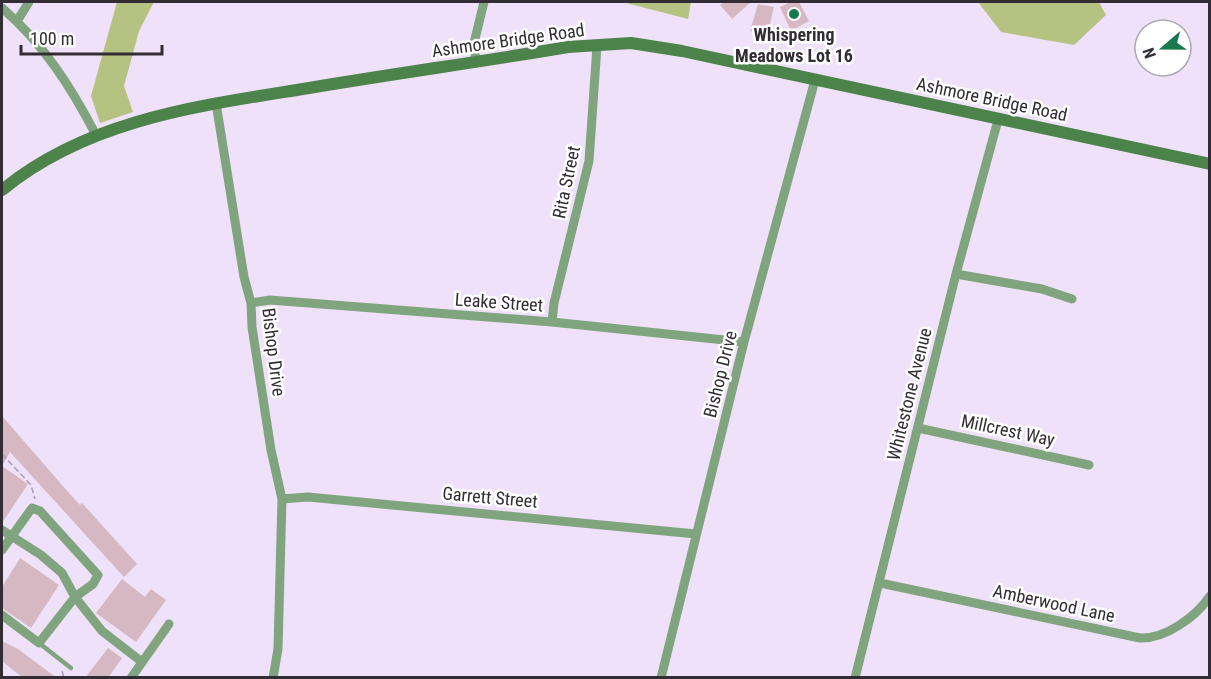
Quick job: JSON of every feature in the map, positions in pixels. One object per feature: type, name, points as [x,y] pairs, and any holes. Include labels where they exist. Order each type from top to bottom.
[{"type":"main road","name":"Ashmore Bridge Road","points":[[2,190],[52,156],[96,135],[171,111],[568,47],[631,43],[1209,164]]},
{"type":"street","points":[[17,21],[29,2]]},
{"type":"street","points":[[476,63],[474,43],[484,2]]},
{"type":"street","points":[[2,8],[17,21],[60,72],[96,135]]},
{"type":"street","name":"Rita Street","points":[[552,322],[554,303],[590,161],[597,46]]},
{"type":"street","name":"Bishop Drive","points":[[661,678],[744,342],[815,80]]},
{"type":"street","name":"Bishop Drive","points":[[216,103],[244,277],[251,303],[252,327],[271,450],[282,499],[278,650],[273,678]]},
{"type":"street","name":"Whitestone Avenue","points":[[855,678],[956,274],[998,120]]},
{"type":"street","points":[[956,274],[1041,289],[1072,299]]},
{"type":"street","name":"Leake Street","points":[[251,303],[270,300],[552,322],[744,342]]},
{"type":"street","name":"Millcrest Way","points":[[918,428],[1089,465]]},
{"type":"street","name":"Garrett Street","points":[[282,499],[308,497],[696,534]]},
{"type":"street","points":[[2,550],[32,508],[40,511],[98,575],[93,584],[75,597],[39,643],[2,615]]},
{"type":"street","points":[[2,530],[41,555],[62,573],[75,597],[102,631],[142,662]]},
{"type":"street","name":"Amberwood Lane","points":[[880,582],[1140,638],[1157,637],[1177,626],[1195,613],[1209,597]]},
{"type":"street","points":[[130,678],[169,624]]},
{"type":"lane","points":[[39,643],[71,668]]},
{"type":"path","points":[[2,454],[31,485],[40,511]]},
{"type":"green space","points":[[117,2],[154,2],[139,31],[124,86],[133,112],[100,123],[91,96]]},
{"type":"green space","points":[[622,2],[691,2],[688,19]]},
{"type":"green space","points":[[978,2],[1099,2],[1106,15],[1074,45],[1001,32]]},
{"type":"building","points":[[724,2],[751,2],[732,19],[720,5]]},
{"type":"building","name":"Whispering Meadows Lot 16","points":[[791,2],[799,2],[809,21],[791,31],[780,7]]},
{"type":"building","points":[[758,4],[774,7],[767,36],[750,31]]},
{"type":"building","points":[[2,416],[69,493],[80,505],[82,503],[137,564],[124,577],[10,452],[2,466]]},
{"type":"building","points":[[2,466],[28,484],[2,523]]},
{"type":"building","points":[[20,558],[59,585],[31,628],[2,608],[2,587]]},
{"type":"building","points":[[122,579],[145,597],[151,589],[166,600],[136,642],[96,613]]},
{"type":"building","points":[[2,641],[18,649],[57,678],[24,678],[2,661]]},
{"type":"building","points":[[108,648],[122,658],[108,678],[85,678]]},
{"type":"place","name":"Whispering Meadows Lot 16","points":[[794,14]]}]
